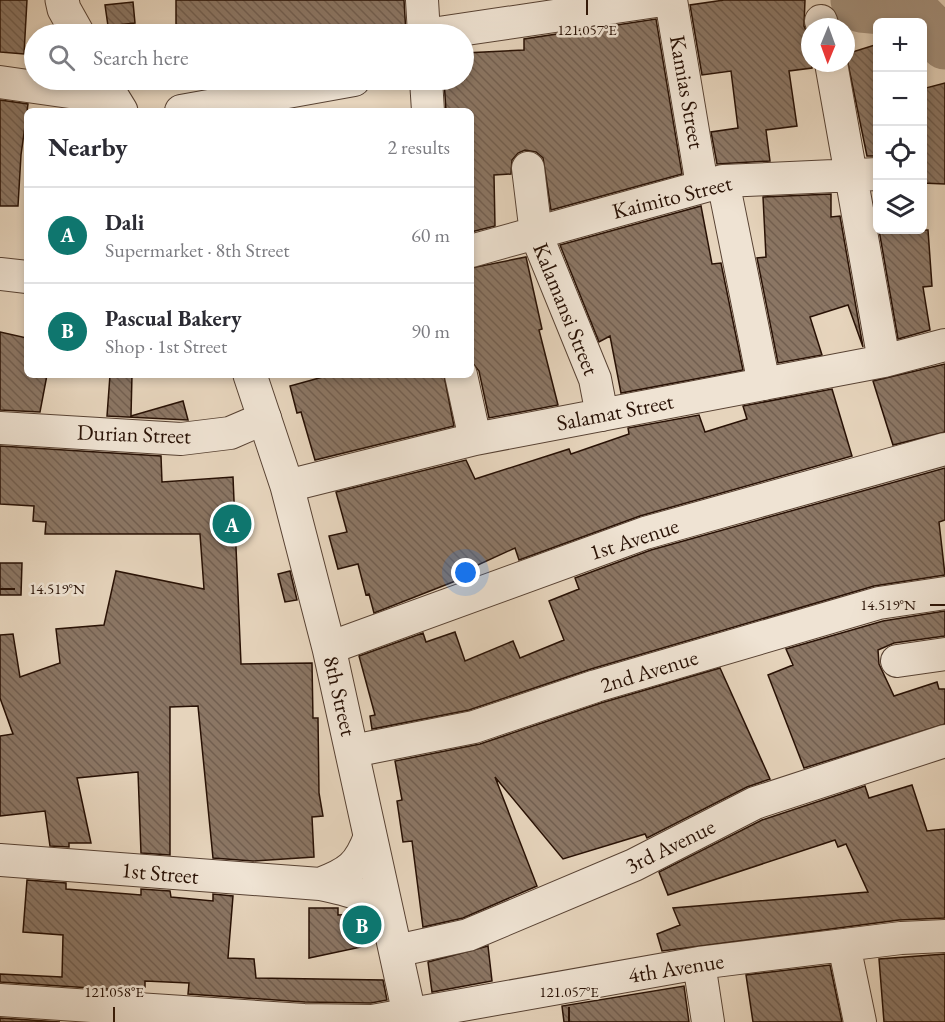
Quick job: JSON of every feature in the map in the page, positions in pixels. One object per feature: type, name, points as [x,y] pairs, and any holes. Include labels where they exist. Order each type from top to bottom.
[{"type":"street","points":[[62,0],[72,24]]},
{"type":"street","points":[[422,0],[423,24]]},
{"type":"street","points":[[474,28],[663,0]]},
{"type":"street","name":"Kamias Street","points":[[671,0],[713,183],[764,384]]},
{"type":"street","points":[[834,72],[864,175],[884,362]]},
{"type":"street","points":[[0,82],[24,85]]},
{"type":"street","points":[[64,90],[112,96]]},
{"type":"street","points":[[198,108],[298,90]]},
{"type":"street","points":[[427,90],[428,108]]},
{"type":"street","name":"Kalamansi Street","points":[[528,168],[536,234],[594,375],[602,415]]},
{"type":"street","name":"Kaimito Street","points":[[474,250],[713,183],[864,175]]},
{"type":"street","points":[[0,274],[24,277]]},
{"type":"street","name":"Salamat Street","points":[[287,486],[475,439],[884,362],[945,345]]},
{"type":"street","name":"8th Street","points":[[251,378],[287,486],[329,648],[410,1019]]},
{"type":"street","points":[[462,378],[475,439]]},
{"type":"street","name":"Durian Street","points":[[0,428],[181,439],[230,433],[265,418]]},
{"type":"street","name":"1st Avenue","points":[[329,648],[645,533],[945,449]]},
{"type":"street","name":"2nd Avenue","points":[[353,751],[474,727],[596,686],[879,603],[945,593]]},
{"type":"street","points":[[897,661],[945,654]]},
{"type":"street","name":"3rd Avenue","points":[[396,951],[468,936],[634,865],[755,803],[945,741]]},
{"type":"street","name":"1st Street","points":[[320,884],[345,875],[363,857],[370,836]]},
{"type":"street","name":"1st Street","points":[[0,860],[320,884],[347,890],[375,902],[388,917]]},
{"type":"street","name":"4th Avenue","points":[[0,1000],[304,1020],[410,1019],[699,963],[844,945],[945,936]]},
{"type":"street","points":[[844,945],[860,1022]]},
{"type":"street","points":[[699,963],[708,1022]]},
{"type":"building","points":[[0,0],[27,0],[24,54],[0,52]]},
{"type":"building","points":[[176,0],[404,0],[405,24],[176,24]]},
{"type":"building","points":[[724,0],[805,0],[804,18],[801,18],[801,69],[789,71],[797,126],[766,130],[770,161],[717,164],[711,132],[738,128],[731,71],[702,75],[690,5]]},
{"type":"building","points":[[133,2],[135,23],[108,24],[105,5]]},
{"type":"building","points":[[656,19],[682,174],[551,210],[543,158],[536,152],[525,150],[518,153],[512,160],[511,174],[494,175],[495,226],[474,231],[474,108],[446,108],[445,90],[474,90],[474,52],[524,50],[524,39]]},
{"type":"building","points":[[873,46],[873,156],[867,156],[850,72],[855,72],[855,51]]},
{"type":"building","points":[[945,83],[945,184],[927,183],[927,88]]},
{"type":"building","points":[[0,100],[28,104],[27,108],[24,108],[18,206],[0,206]]},
{"type":"building","points":[[831,194],[831,217],[840,216],[863,347],[848,305],[810,317],[822,355],[778,363],[757,258],[766,257],[763,197]]},
{"type":"building","points":[[701,206],[712,264],[721,263],[743,370],[621,393],[610,336],[599,342],[560,245]]},
{"type":"building","points":[[928,230],[932,286],[923,287],[930,330],[898,339],[880,234],[927,234]]},
{"type":"building","points":[[526,257],[542,329],[539,330],[558,405],[489,418],[479,371],[474,365],[474,267]]},
{"type":"building","points":[[0,332],[24,337],[24,378],[46,378],[40,412],[0,410]]},
{"type":"building","points":[[945,364],[945,432],[893,445],[873,381]]},
{"type":"building","points":[[110,378],[132,378],[131,416],[183,401],[188,420],[107,416]]},
{"type":"building","points":[[319,378],[445,378],[454,426],[315,460],[301,412],[297,413],[290,386]]},
{"type":"building","points":[[832,389],[852,456],[640,516],[519,560],[515,548],[456,575],[458,580],[374,613],[369,594],[366,595],[358,564],[338,569],[329,536],[347,532],[336,492],[466,460],[475,479],[569,449],[571,454],[629,434],[628,428],[699,415],[705,432],[747,419],[743,406]]},
{"type":"building","points":[[0,446],[161,456],[162,482],[233,477],[241,664],[312,663],[313,718],[318,718],[319,793],[323,816],[312,817],[314,857],[253,861],[213,858],[198,706],[170,707],[170,855],[141,853],[138,772],[77,778],[91,843],[69,843],[69,847],[50,846],[45,811],[0,816],[0,736],[13,734],[0,698],[0,635],[13,634],[20,677],[60,663],[56,629],[104,625],[116,571],[204,589],[200,534],[45,534],[46,522],[33,521],[34,506],[0,504]]},
{"type":"building","points":[[945,468],[945,520],[939,522],[945,575],[874,586],[591,669],[469,710],[372,729],[370,716],[375,715],[359,656],[423,633],[426,642],[455,632],[465,661],[513,641],[520,658],[564,640],[549,601],[579,589],[575,578],[651,550]]},
{"type":"building","points":[[0,563],[22,563],[21,595],[0,595]]},
{"type":"building","points":[[290,571],[297,600],[285,602],[278,574]]},
{"type":"building","points":[[945,611],[945,636],[894,643],[878,650],[879,664],[894,696],[937,682],[939,689],[945,689],[945,724],[804,768],[768,675],[793,665],[786,649],[883,621]]},
{"type":"building","points":[[720,668],[770,779],[747,787],[647,838],[645,834],[563,859],[495,777],[537,886],[463,918],[423,927],[412,841],[403,842],[397,801],[402,800],[395,761],[480,744],[601,703]]},
{"type":"building","points":[[912,785],[927,831],[945,829],[945,918],[899,920],[662,951],[657,934],[680,925],[673,908],[868,892],[846,844],[838,847],[835,840],[668,895],[659,872],[762,820],[865,786],[869,798]]},
{"type":"building","points":[[27,880],[66,883],[66,889],[141,895],[141,889],[170,891],[171,897],[213,901],[213,894],[233,896],[228,958],[254,959],[256,978],[383,980],[387,1000],[371,1003],[305,1002],[188,994],[189,983],[145,981],[145,987],[136,987],[136,991],[0,982],[0,974],[62,977],[63,935],[23,932]]},
{"type":"building","points":[[309,908],[338,908],[338,915],[357,914],[370,925],[373,936],[366,936],[366,946],[309,958]]},
{"type":"building","points":[[488,946],[492,981],[432,992],[428,962]]},
{"type":"building","points":[[945,954],[945,1022],[884,1022],[879,959]]},
{"type":"building","points":[[830,965],[842,1022],[753,1022],[746,975]]},
{"type":"building","points":[[684,986],[689,1022],[564,1022],[562,1006]]},
{"type":"building","points":[[0,1018],[60,1022],[0,1022]]},
{"type":"waterway","points":[[856,0],[861,7],[914,12],[945,44]]},
{"type":"place","name":"Dali","points":[[232,524]]},
{"type":"place","name":"Pascual Bakery","points":[[362,925]]}]
